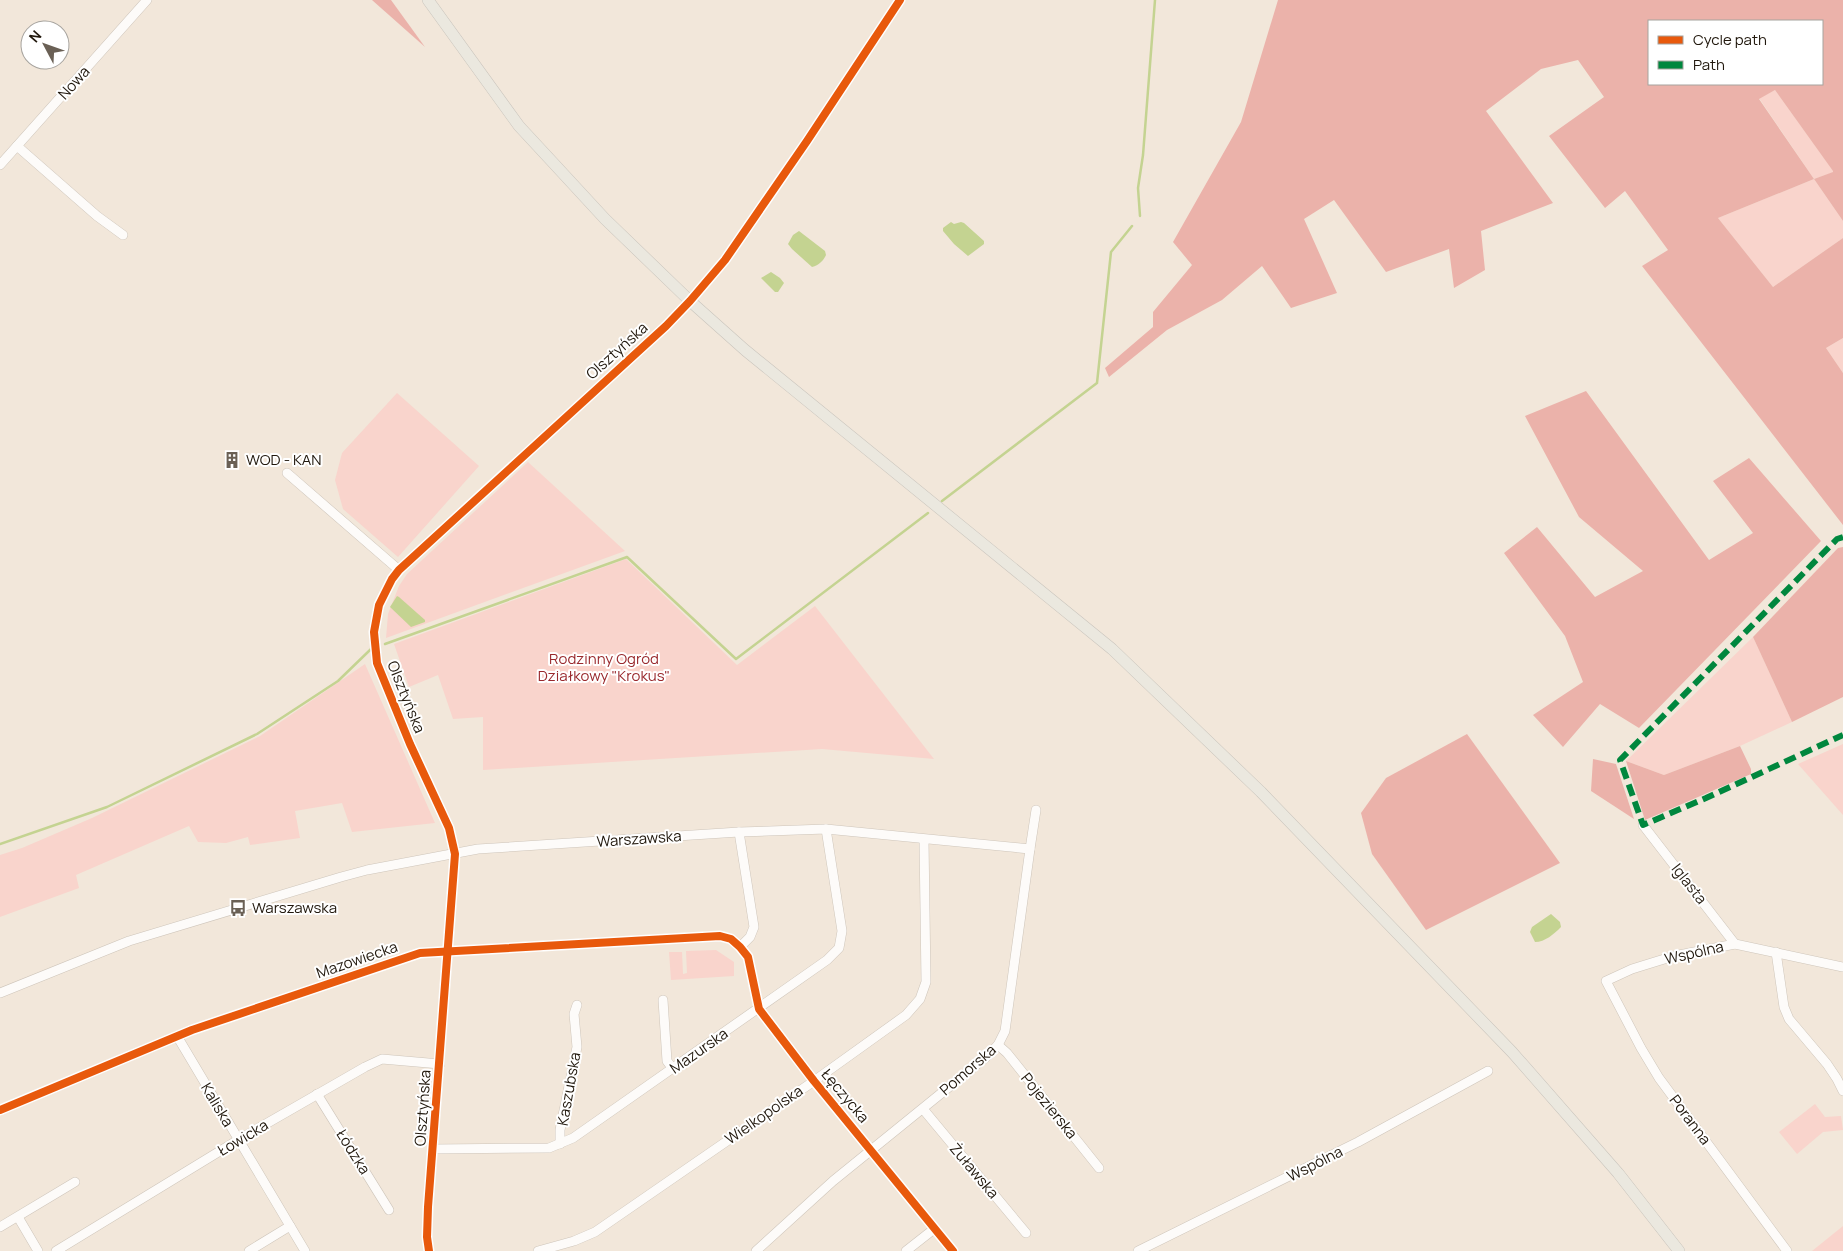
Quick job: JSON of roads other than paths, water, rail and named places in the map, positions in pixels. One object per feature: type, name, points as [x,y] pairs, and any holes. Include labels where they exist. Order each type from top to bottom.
[{"type":"main road","points":[[428,0],[520,126],[605,219],[690,301],[745,350],[1112,649],[1254,786],[1512,1052],[1618,1173],[1679,1251]]},
{"type":"street","name":"Nowa","points":[[0,165],[147,0]]},
{"type":"street","name":"Olsztyńska","points":[[429,1251],[428,1221],[455,854],[448,828],[410,744],[377,662],[374,632],[377,613],[385,590],[399,570],[666,326],[690,301],[725,260],[807,141],[900,0]]},
{"type":"street","points":[[17,146],[97,216],[123,235]]},
{"type":"street","points":[[287,473],[399,570]]},
{"type":"street","name":"Pomorska","points":[[756,1251],[833,1181],[923,1109],[998,1045],[1005,1031],[1036,810]]},
{"type":"street","name":"Iglasta","points":[[1642,825],[1735,944]]},
{"type":"street","name":"Warszawska","points":[[0,993],[105,950],[147,936],[367,870],[478,849],[739,832],[826,829],[1030,849]]},
{"type":"street","name":"Mazurska","points":[[434,1149],[549,1148],[573,1138],[827,960],[839,948],[842,931],[826,829]]},
{"type":"street","points":[[739,832],[754,927],[750,937],[740,947]]},
{"type":"street","name":"Wielkopolska","points":[[538,1251],[574,1241],[595,1232],[906,1015],[920,1000],[926,982],[924,840]]},
{"type":"street","name":"Mazowiecka","points":[[0,1110],[177,1036],[420,953],[720,936],[731,939],[740,947]]},
{"type":"street","name":"Wspólna","points":[[1606,982],[1632,969],[1674,956],[1735,944],[1843,967]]},
{"type":"street","name":"Łęczycka","points":[[740,947],[748,956],[759,1009],[952,1251]]},
{"type":"street","points":[[1776,952],[1784,1007],[1789,1019],[1837,1078],[1843,1092]]},
{"type":"street","name":"Poranna","points":[[1606,982],[1659,1078],[1787,1251]]},
{"type":"street","points":[[663,1000],[667,1061],[673,1069]]},
{"type":"street","name":"Kaszubska","points":[[560,1144],[560,1130],[577,1047],[574,1014],[577,1005]]},
{"type":"street","name":"Kaliska","points":[[177,1036],[305,1251]]},
{"type":"street","name":"Pojezierska","points":[[998,1045],[1007,1053],[1099,1168]]},
{"type":"street","name":"Łowicka","points":[[56,1251],[238,1140],[365,1067],[382,1059],[440,1064]]},
{"type":"street","name":"Wspólna","points":[[1138,1251],[1358,1142],[1488,1071]]},
{"type":"street","name":"Łódzka","points":[[317,1094],[389,1210]]},
{"type":"street","name":"Żuławska","points":[[923,1109],[1026,1233]]},
{"type":"street","points":[[0,1227],[76,1182]]},
{"type":"street","points":[[18,1217],[38,1251]]},
{"type":"street","points":[[248,1251],[290,1226]]},
{"type":"street","points":[[906,1251],[934,1228]]},
{"type":"waterway","points":[[1140,216],[1138,188],[1143,155],[1155,0]]},
{"type":"waterway","points":[[942,501],[1097,383],[1111,252],[1132,226]]},
{"type":"waterway","points":[[385,644],[627,557],[736,659],[928,513]]},
{"type":"waterway","points":[[0,844],[107,807],[257,734],[338,681],[371,649]]},
{"type":"place","name":"WOD - KAN","points":[[232,460]]},
{"type":"place","name":"Warszawska","points":[[238,908]]},
{"type":"park label","name":"Rodzinny Ogród Działkowy \"Krokus\"","points":[[604,668]]}]
